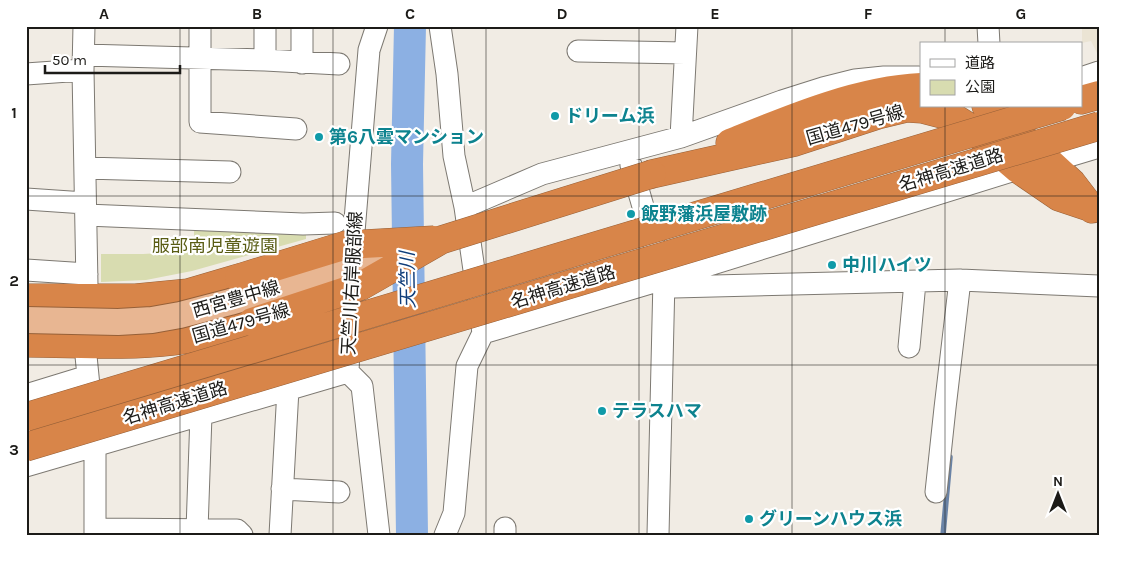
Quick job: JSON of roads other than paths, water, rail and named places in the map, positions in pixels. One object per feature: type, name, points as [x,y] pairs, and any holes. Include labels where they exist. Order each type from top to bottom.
[{"type":"highway","name":"国道479号線","points":[[26,342],[83,344],[171,341],[199,337],[252,322],[361,286],[441,240],[652,174],[787,120],[872,93],[920,87]]},
{"type":"highway","points":[[1082,100],[1099,95]]},
{"type":"highway","name":"国道479号線","points":[[652,174],[795,142],[878,115],[907,108],[922,109],[954,117],[969,127],[1018,169],[1059,197],[1095,211]]},
{"type":"highway","name":"国道479号線","points":[[992,108],[1072,183],[1095,211]]},
{"type":"highway","name":"名神高速道路","points":[[26,417],[1055,108]]},
{"type":"highway","name":"名神高速道路","points":[[26,447],[1099,126]]},
{"type":"highway","name":"国道479号線","points":[[26,298],[86,286],[136,298],[188,293],[346,246],[441,240]]},
{"type":"main road","name":"西宮豊中線","points":[[26,320],[118,322],[152,320],[180,315],[441,240]]},
{"type":"street","points":[[84,26],[86,286],[83,344],[86,356],[95,446],[95,532],[237,530],[242,535]]},
{"type":"street","points":[[200,26],[200,122],[296,129]]},
{"type":"street","points":[[265,26],[265,60]]},
{"type":"street","points":[[302,26],[302,63]]},
{"type":"street","name":"天竺川右岸服部線","points":[[377,26],[369,50],[367,69],[354,232],[348,372],[362,386],[379,535]]},
{"type":"street","points":[[440,26],[447,74],[454,156],[465,207],[483,333],[467,366],[454,513],[445,535]]},
{"type":"street","points":[[681,137],[687,26]]},
{"type":"street","points":[[988,26],[989,42]]},
{"type":"street","points":[[578,51],[685,53]]},
{"type":"street","points":[[26,74],[84,63],[201,58],[339,64]]},
{"type":"street","points":[[1082,78],[1099,72]]},
{"type":"street","points":[[465,207],[542,174],[681,137],[782,100],[855,80],[884,77],[920,78]]},
{"type":"street","points":[[1049,162],[1099,148]]},
{"type":"street","points":[[627,151],[664,280],[658,535]]},
{"type":"street","points":[[85,168],[230,172]]},
{"type":"street","points":[[483,333],[664,280],[1018,169]]},
{"type":"street","points":[[26,199],[86,209],[294,224],[335,223]]},
{"type":"street","points":[[26,270],[86,286]]},
{"type":"street","points":[[664,280],[674,287],[960,280],[1099,286]]},
{"type":"street","points":[[936,492],[960,280]]},
{"type":"street","points":[[909,348],[915,282]]},
{"type":"street","points":[[26,466],[348,372]]},
{"type":"street","points":[[26,395],[88,376]]},
{"type":"street","points":[[280,535],[288,389]]},
{"type":"street","points":[[197,530],[201,414]]},
{"type":"street","points":[[282,489],[339,492]]},
{"type":"waterway","name":"天竺川","points":[[410,26],[407,164],[412,535]]},
{"type":"waterway","points":[[943,535],[950,457]]},
{"type":"place","name":"ドリーム浜","points":[[555,116]]},
{"type":"place","name":"第6八雲マンション","points":[[319,137]]},
{"type":"place","name":"飯野藩浜屋敷跡","points":[[631,214]]},
{"type":"place","name":"中川ハイツ","points":[[832,265]]},
{"type":"place","name":"テラスハマ","points":[[602,411]]},
{"type":"place","name":"グリーンハウス浜","points":[[749,519]]},
{"type":"park label","name":"服部南児童遊園","points":[[215,246]]}]
